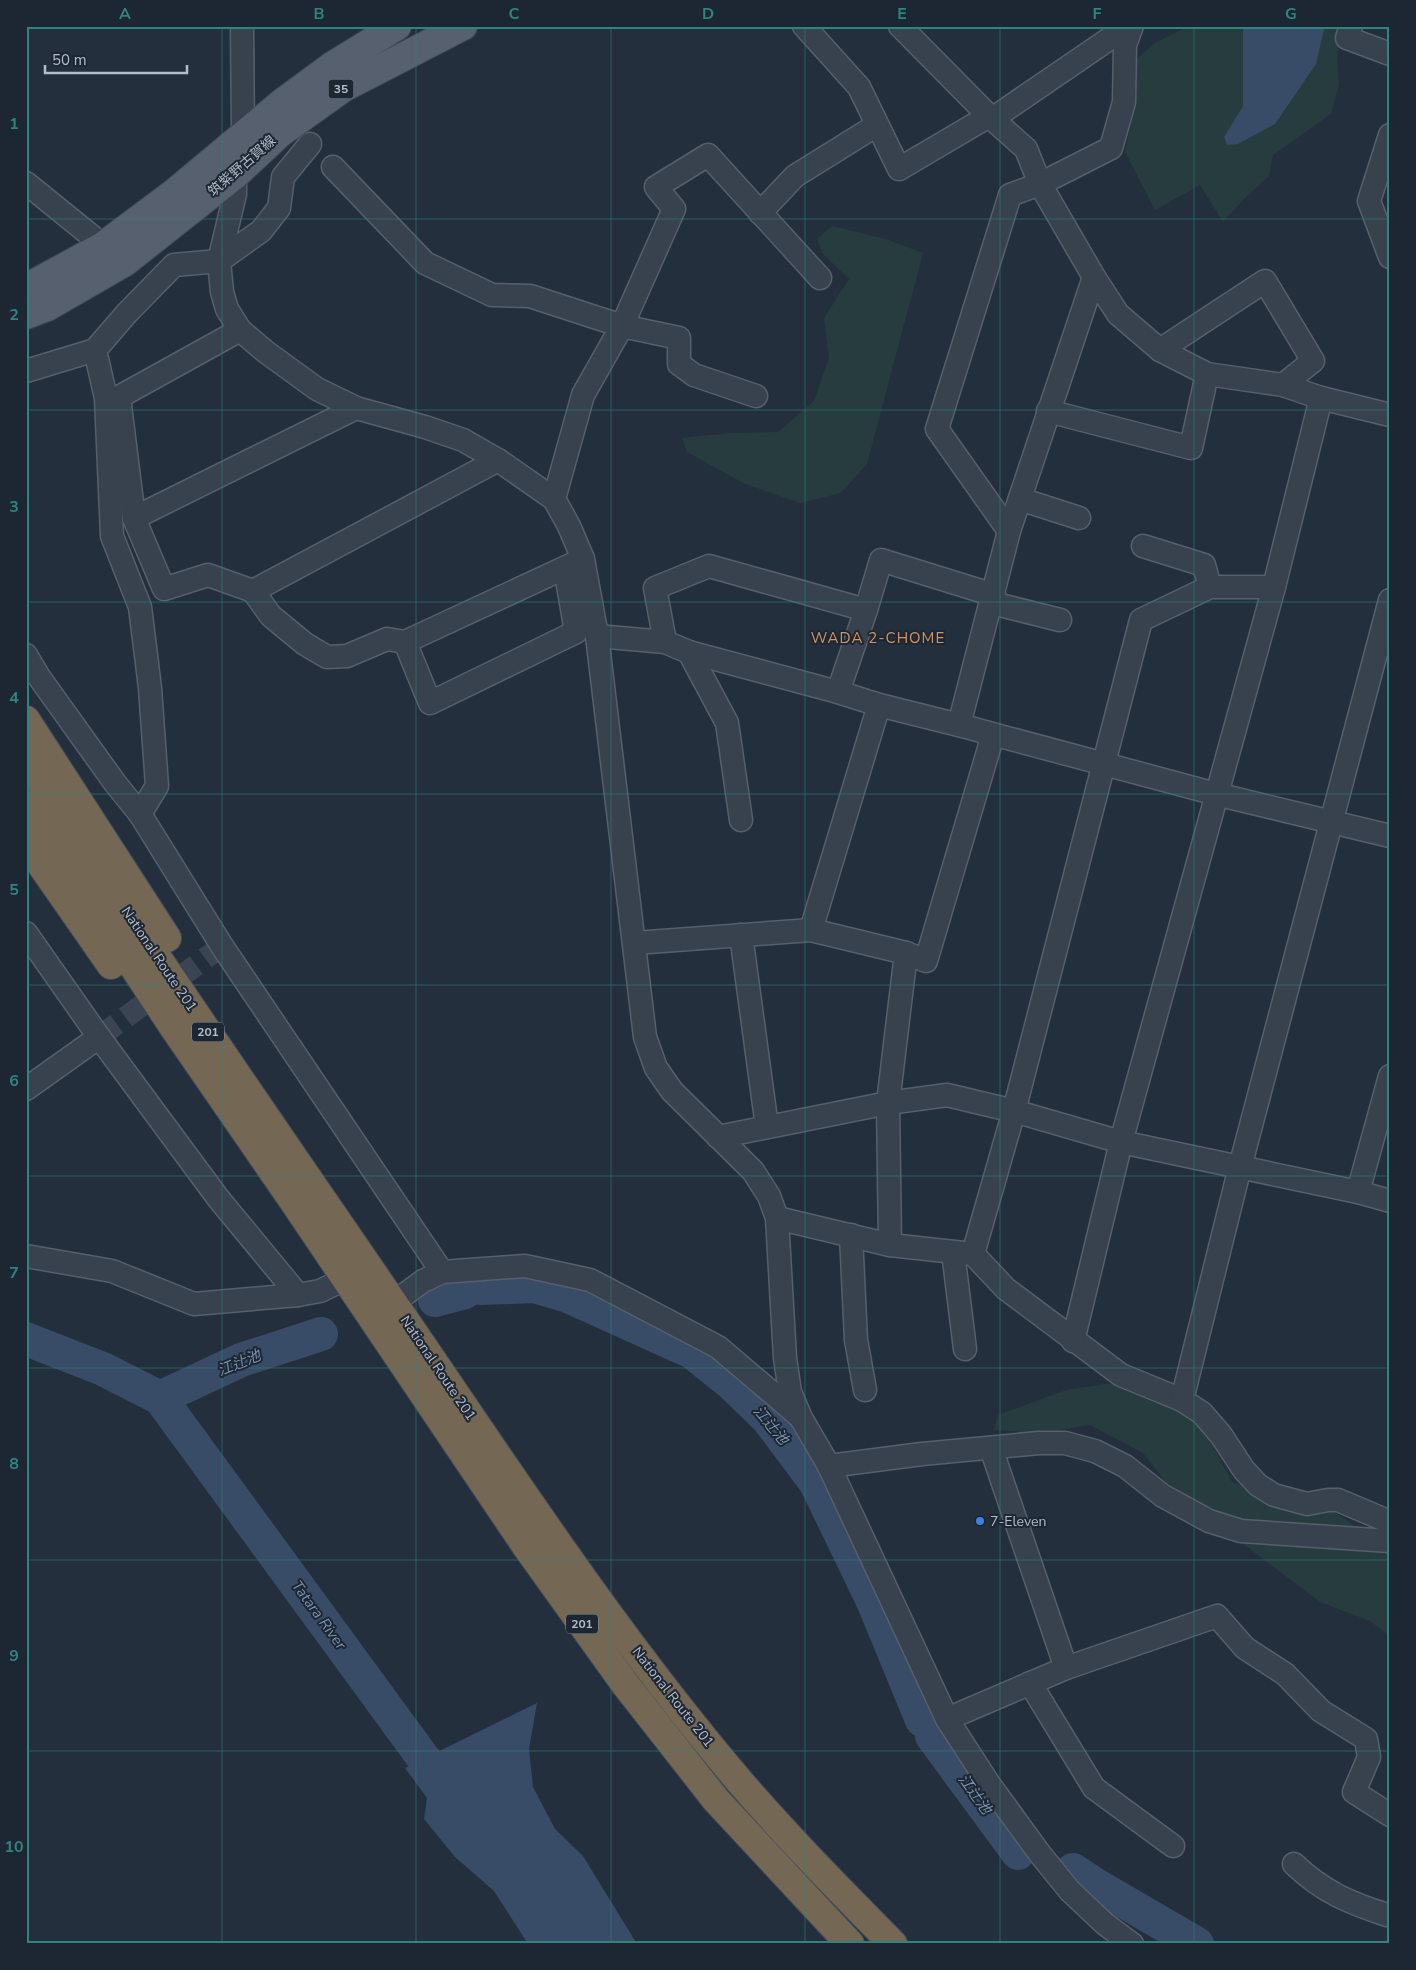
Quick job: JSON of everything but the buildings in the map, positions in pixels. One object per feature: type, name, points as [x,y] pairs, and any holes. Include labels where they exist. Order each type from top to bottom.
[{"type":"highway","name":"201","points":[[26,720],[274,1105],[328,1207]]},
{"type":"highway","name":"National Route 201","points":[[26,759],[228,1062],[393,1303],[553,1535],[651,1671],[740,1782],[822,1872],[893,1944]]},
{"type":"highway","name":"National Route 201","points":[[26,804],[174,1028],[526,1546],[626,1684],[716,1800],[850,1944]]},
{"type":"highway","name":"201","points":[[26,843],[248,1163],[294,1202]]},
{"type":"main road","name":"筑紫野古賀線","points":[[26,288],[114,254],[174,193],[243,134],[332,66],[398,26]]},
{"type":"main road","name":"筑紫野古賀線","points":[[26,315],[47,307],[114,254],[235,175],[280,133],[343,88],[463,26]]},
{"type":"street","points":[[242,26],[243,134],[235,175],[235,194],[218,260],[222,292],[227,310],[240,330],[266,352],[317,389],[356,408],[425,427],[463,440],[498,460],[554,499],[569,526],[574,564],[576,632],[430,703],[405,642]]},
{"type":"street","points":[[804,26],[859,87],[899,169],[991,117],[1130,26]]},
{"type":"street","points":[[1009,532],[936,429],[1010,195],[1040,184],[1111,148],[1124,102],[1125,45],[1130,26]]},
{"type":"street","points":[[1351,26],[1347,38],[1390,54]]},
{"type":"street","points":[[909,29],[991,117],[1026,149],[1040,184],[1094,278],[1118,314],[1160,350],[1207,374],[1283,385],[1321,398],[1390,415]]},
{"type":"street","points":[[760,213],[795,176],[877,125]]},
{"type":"street","points":[[1390,135],[1369,201],[1390,257]]},
{"type":"street","points":[[26,370],[95,350],[174,265],[218,260],[261,231],[280,208],[283,176],[310,144]]},
{"type":"street","points":[[554,499],[583,395],[622,326],[674,209],[656,187],[708,155],[820,278]]},
{"type":"street","points":[[333,167],[425,264],[492,295],[530,296],[622,326],[679,338],[678,364],[694,375],[756,396]]},
{"type":"street","points":[[26,183],[114,254]]},
{"type":"street","points":[[959,725],[1009,532],[1094,278]]},
{"type":"street","points":[[1160,350],[1265,281],[1313,361],[1283,385]]},
{"type":"street","points":[[240,330],[119,397],[134,518],[164,589],[208,575],[254,591],[271,616],[305,644],[327,656],[347,656],[387,639],[405,642],[574,564]]},
{"type":"street","points":[[95,350],[106,398],[112,536],[140,607],[150,688],[157,786],[140,814]]},
{"type":"street","points":[[1048,411],[1191,448],[1207,374]]},
{"type":"street","points":[[1073,1341],[1121,1142],[1274,587],[1321,398]]},
{"type":"street","points":[[134,518],[356,408]]},
{"type":"street","points":[[254,591],[498,460]]},
{"type":"street","points":[[1020,499],[1079,518]]},
{"type":"street","points":[[1143,546],[1204,565],[1210,586]]},
{"type":"street","points":[[838,692],[881,560],[1060,620]]},
{"type":"street","points":[[574,564],[597,636],[645,1037],[656,1068],[672,1090],[753,1171],[769,1196],[777,1218],[785,1358],[790,1392],[801,1418],[829,1466],[947,1719],[989,1784],[1040,1854],[1070,1891],[1105,1924],[1132,1944]]},
{"type":"street","points":[[665,642],[655,588],[709,566],[866,610]]},
{"type":"street","points":[[966,1349],[963,1253],[1014,1111],[1142,620],[1210,586],[1274,587]]},
{"type":"street","points":[[1182,1400],[1240,1167],[1390,600]]},
{"type":"street","points":[[597,636],[665,642],[689,652],[838,692],[879,705],[1216,794],[1390,836]]},
{"type":"street","points":[[689,652],[727,723],[741,820]]},
{"type":"street","points":[[26,655],[39,677],[115,783],[140,814],[222,946],[442,1272]]},
{"type":"street","points":[[811,930],[879,705]]},
{"type":"street","points":[[634,943],[811,930],[906,953],[926,961],[993,735]]},
{"type":"street","points":[[26,933],[99,1037],[218,1198],[298,1295]]},
{"type":"street","points":[[741,935],[766,1127]]},
{"type":"street","points":[[890,1245],[888,1103],[906,953]]},
{"type":"street","points":[[26,1089],[99,1037]]},
{"type":"street","points":[[1358,1192],[1390,1076]]},
{"type":"street","points":[[718,1137],[888,1103],[947,1095],[1014,1111],[1121,1142],[1358,1192],[1390,1201]]},
{"type":"street","points":[[777,1218],[890,1245],[963,1253],[1073,1341],[1121,1375],[1182,1400],[1202,1413],[1221,1435],[1244,1470],[1258,1485],[1274,1495],[1307,1504],[1338,1500],[1390,1522]]},
{"type":"street","points":[[851,1235],[856,1340],[865,1390]]},
{"type":"street","points":[[26,1256],[112,1271],[194,1304],[298,1295],[320,1290],[345,1279]]},
{"type":"street","points":[[393,1303],[423,1281],[442,1272],[525,1266],[590,1280],[718,1346],[801,1418]]},
{"type":"street","points":[[829,1466],[1039,1443],[1065,1443],[1095,1451],[1125,1466],[1163,1496],[1209,1521],[1241,1530],[1390,1541]]},
{"type":"street","points":[[990,1448],[1066,1668]]},
{"type":"street","points":[[947,1719],[1066,1668],[1217,1616],[1245,1648],[1285,1674],[1321,1711],[1366,1739],[1369,1757],[1354,1792],[1390,1815]]},
{"type":"street","points":[[1030,1684],[1094,1788],[1173,1846]]},
{"type":"street","points":[[1294,1864],[1311,1881],[1352,1904],[1389,1910]]},
{"type":"green space","points":[[1189,26],[1243,26],[1243,106],[1224,137],[1227,145],[1316,64],[1325,26],[1343,26],[1337,55],[1339,84],[1331,114],[1273,155],[1269,176],[1223,222],[1200,185],[1155,210],[1125,152],[1136,100],[1135,60],[1155,43]]},
{"type":"green space","points":[[832,226],[886,239],[923,253],[867,464],[841,493],[800,503],[745,484],[687,452],[682,438],[730,433],[778,432],[814,401],[829,358],[824,318],[849,279],[822,253],[817,239]]},
{"type":"green space","points":[[1114,1383],[1168,1400],[1207,1435],[1232,1482],[1283,1501],[1334,1512],[1390,1550],[1390,1636],[1370,1621],[1320,1602],[1172,1490],[1143,1453],[1090,1425],[1039,1433],[994,1430],[998,1415],[1066,1390]]},
{"type":"water","points":[[1243,26],[1325,26],[1316,64],[1275,124],[1238,144],[1227,145],[1224,137],[1243,106]]},
{"type":"water","points":[[537,1703],[529,1749],[533,1787],[555,1829],[583,1856],[637,1944],[528,1944],[494,1891],[455,1857],[424,1819],[427,1798],[405,1768]]},
{"type":"waterway","name":"江辻池","points":[[480,1288],[534,1286],[568,1296],[692,1352],[732,1384],[768,1419],[816,1483],[873,1601],[922,1720]]},
{"type":"waterway","name":"江辻池","points":[[435,1300],[465,1292]]},
{"type":"waterway","name":"江辻池","points":[[160,1398],[241,1360],[321,1334]]},
{"type":"waterway","name":"Tatara River","points":[[26,1339],[103,1369],[160,1398],[424,1759],[456,1793]]},
{"type":"waterway","name":"江辻池","points":[[932,1736],[1018,1853]]},
{"type":"waterway","name":"江辻池","points":[[1073,1870],[1197,1944]]},
{"type":"tunnel","points":[[99,1037],[222,946]]},
{"type":"place","name":"7-Eleven","points":[[980,1521]]},
{"type":"district","name":"WADA 2-CHOME","points":[[878,638]]}]
